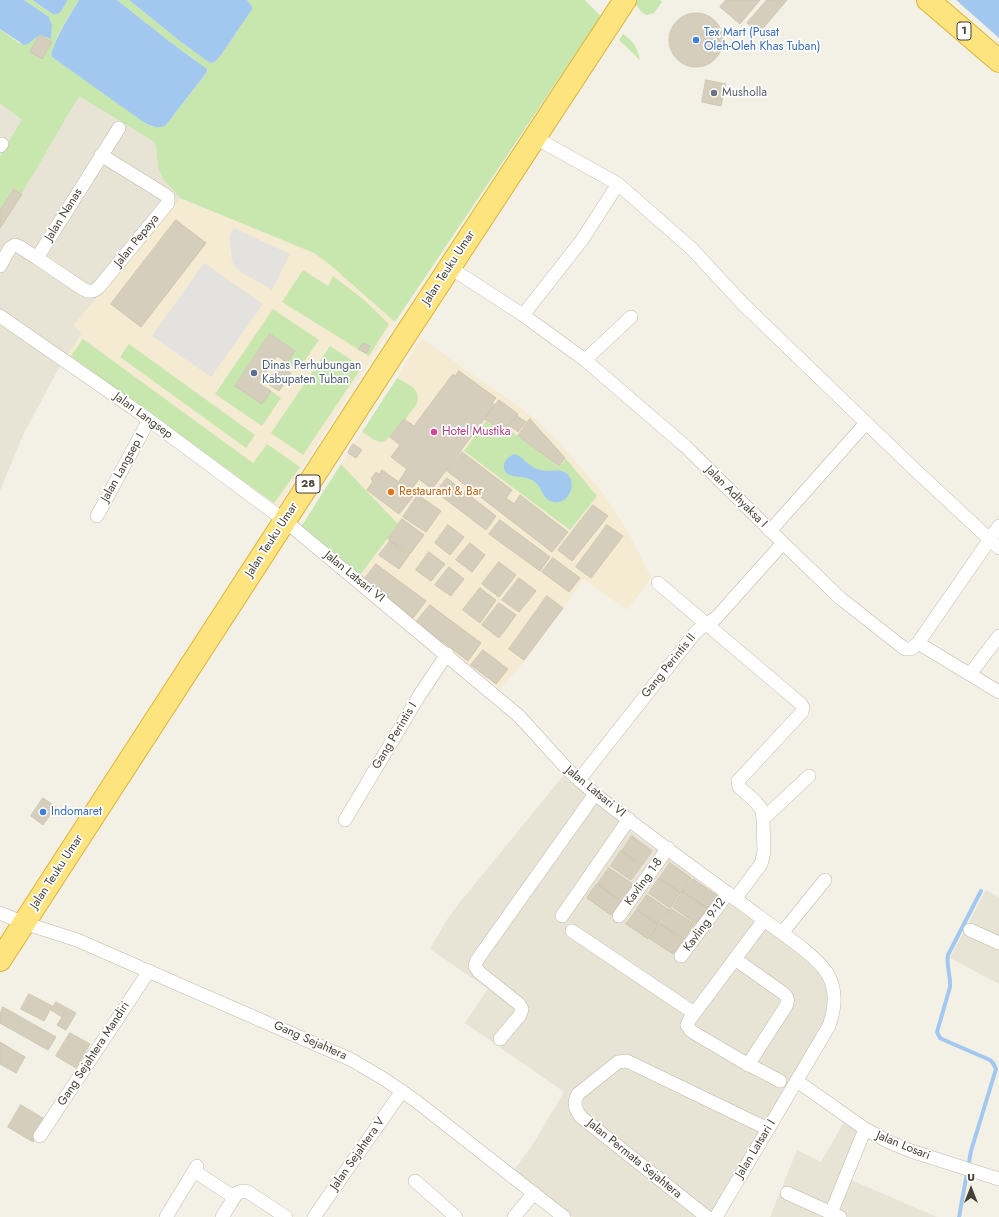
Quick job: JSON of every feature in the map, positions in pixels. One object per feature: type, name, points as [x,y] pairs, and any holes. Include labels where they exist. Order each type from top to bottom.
[{"type":"highway","name":"Jalan Teuku Umar","points":[[0,960],[284,520],[625,0]]},
{"type":"highway","name":"1","points":[[928,0],[999,61]]},
{"type":"street","name":"Jalan Nanas","points":[[37,258],[119,128]]},
{"type":"street","points":[[534,137],[618,184],[692,249],[743,304],[866,423],[999,548]]},
{"type":"street","name":"Jalan Pepaya","points":[[37,258],[83,289],[93,292],[100,286],[168,203],[168,198],[164,194],[101,156]]},
{"type":"street","points":[[523,315],[582,240],[618,184]]},
{"type":"street","points":[[0,266],[5,245],[18,245],[37,258]]},
{"type":"street","name":"Jalan Adhyaksa I","points":[[449,267],[523,315],[585,360],[685,446],[840,598],[905,649],[911,649],[918,643]]},
{"type":"street","name":"Jalan Langsep","points":[[0,316],[149,420],[284,520]]},
{"type":"street","points":[[585,360],[631,317]]},
{"type":"street","name":"Jalan Langsep I","points":[[97,516],[149,420]]},
{"type":"street","points":[[770,531],[866,423]]},
{"type":"street","name":"Jalan Latsari VI","points":[[284,520],[447,654],[519,716],[536,733],[560,762],[595,794],[782,933],[810,955],[822,967],[827,973],[832,985],[834,1010],[829,1026],[797,1081]]},
{"type":"street","points":[[999,526],[918,643],[999,692]]},
{"type":"street","name":"Gang Perintis II","points":[[579,780],[695,633],[716,618],[783,543]]},
{"type":"street","points":[[658,584],[801,704],[803,708],[802,712],[738,781],[739,787],[760,807],[763,819],[809,776]]},
{"type":"street","points":[[970,674],[999,636]]},
{"type":"street","name":"Gang Perintis I","points":[[346,820],[415,702],[447,654]]},
{"type":"street","points":[[500,1039],[520,1015],[522,1009],[519,1004],[478,972],[475,966],[477,960],[595,794]]},
{"type":"street","points":[[562,916],[629,819]]},
{"type":"street","name":"Kavling 9-12","points":[[681,956],[762,861],[764,852],[763,819]]},
{"type":"street","name":"Kavling 1-8","points":[[620,916],[668,848]]},
{"type":"street","points":[[782,933],[825,880]]},
{"type":"street","name":"Gang Sejahtera","points":[[0,913],[24,923],[77,940],[339,1053],[402,1091],[434,1114],[564,1217]]},
{"type":"street","points":[[764,920],[694,1013],[687,1025],[691,1031],[748,1065],[780,1081]]},
{"type":"street","points":[[970,930],[999,943]]},
{"type":"street","points":[[572,931],[694,1013]]},
{"type":"street","points":[[735,959],[788,998],[786,1006],[748,1065]]},
{"type":"street","name":"Gang Sejahtera Mandiri","points":[[40,1136],[148,971]]},
{"type":"street","name":"Jalan Permata Sejahtera","points":[[707,1217],[585,1120],[576,1108],[575,1100],[578,1094],[618,1062],[627,1061],[768,1129]]},
{"type":"street","name":"Jalan Latsari I","points":[[716,1217],[797,1081]]},
{"type":"street","name":"Jalan Losari","points":[[797,1081],[866,1130],[897,1146],[999,1179]]},
{"type":"street","name":"Jalan Sejahtera V","points":[[316,1216],[402,1091]]},
{"type":"street","points":[[787,1193],[836,1215],[866,1130]]},
{"type":"street","points":[[166,1217],[195,1169],[234,1197]]},
{"type":"street","points":[[415,1181],[456,1217]]},
{"type":"street","points":[[222,1217],[234,1197],[240,1191],[245,1191],[286,1217]]},
{"type":"street","points":[[514,1217],[534,1193]]},
{"type":"shaded area","points":[[0,47],[153,141],[156,146],[158,167],[162,178],[180,198],[74,325],[82,333],[61,364],[23,435],[0,491]]},
{"type":"shaded area","name":"Dinas Perhubungan Kabupaten Tuban","points":[[180,198],[314,253],[329,264],[395,322],[277,507],[68,354],[82,333],[74,325]]},
{"type":"shaded area","points":[[234,228],[290,254],[272,290],[235,267],[232,261],[230,241],[230,235]]},
{"type":"shaded area","points":[[204,263],[263,304],[211,377],[152,336]]},
{"type":"shaded area","name":"Hotel Mustika","points":[[421,338],[519,407],[536,420],[558,441],[602,492],[621,520],[651,578],[627,610],[584,579],[525,661],[500,689],[358,578],[398,524],[341,464]]},
{"type":"shaded area","points":[[563,776],[633,833],[793,949],[822,974],[827,985],[829,1013],[711,1217],[573,1217],[514,1170],[533,1144],[564,1092],[465,1023],[488,989],[430,949],[446,921],[457,906]]},
{"type":"shaded area","points":[[986,890],[999,897],[999,984],[950,958]]},
{"type":"shaded area","points":[[844,1122],[869,1137],[851,1180],[937,1217],[770,1217],[797,1150],[821,1162]]},
{"type":"green space","points":[[24,0],[32,0],[54,15],[60,13],[68,0],[79,0],[58,36],[52,57],[152,127],[166,125],[208,71],[117,0],[129,0],[181,42],[210,63],[215,62],[221,55],[253,8],[247,0],[585,0],[601,16],[395,322],[329,264],[314,253],[180,198],[162,178],[158,167],[156,146],[153,141],[79,96],[22,193],[13,188],[0,210],[0,156],[22,120],[0,103],[0,29],[19,43],[28,44],[40,35],[50,39],[51,38],[52,25],[50,19]]},
{"type":"green space","points":[[660,0],[662,2],[654,13],[647,15],[639,10],[634,1]]},
{"type":"green space","points":[[623,34],[634,45],[640,60],[619,40]]},
{"type":"green space","points":[[303,270],[328,286],[333,276],[364,300],[389,324],[369,356],[282,302]]},
{"type":"green space","points":[[273,309],[319,340],[298,370],[287,362],[295,351],[270,334],[235,385],[262,404],[271,391],[281,398],[262,426],[215,394]]},
{"type":"green space","points":[[83,339],[253,463],[267,444],[300,467],[274,503],[71,356]]},
{"type":"green space","points":[[129,344],[255,435],[246,448],[120,357]]},
{"type":"green space","points":[[330,346],[362,367],[303,455],[271,433]]},
{"type":"green space","points":[[397,378],[414,388],[418,395],[417,403],[395,432],[385,441],[379,442],[362,432]]},
{"type":"green space","points":[[486,421],[504,434],[508,429],[559,467],[566,459],[597,496],[570,530],[464,451]]},
{"type":"green space","points":[[341,464],[398,524],[358,578],[301,527]]},
{"type":"water","points":[[0,0],[24,0],[49,17],[52,25],[51,39],[40,35],[28,44],[24,45],[0,29]]},
{"type":"water","points":[[32,0],[68,0],[60,13],[54,15]]},
{"type":"water","points":[[79,0],[117,0],[207,69],[207,72],[166,125],[160,127],[151,126],[142,121],[52,57],[54,45]]},
{"type":"water","points":[[129,0],[247,0],[253,8],[221,55],[215,62],[210,63],[181,42]]},
{"type":"water","points":[[956,0],[999,0],[999,38]]},
{"type":"water","points":[[514,454],[537,469],[566,473],[572,482],[572,488],[567,497],[563,501],[553,502],[544,496],[535,482],[527,478],[512,476],[506,473],[504,467],[505,462]]},
{"type":"building","points":[[726,0],[760,0],[740,24],[720,7]]},
{"type":"building","points":[[767,0],[787,0],[759,33],[747,23]]},
{"type":"building","name":"Tex Mart (Pusat Oleh-Oleh Khas Tuban)","points":[[691,13],[701,13],[711,17],[719,25],[723,35],[723,45],[719,55],[711,63],[701,67],[691,67],[681,63],[673,55],[669,45],[669,35],[673,25],[681,17]]},
{"type":"building","points":[[40,35],[52,42],[42,59],[30,52]]},
{"type":"building","name":"Musholla","points":[[706,80],[726,84],[721,106],[702,102]]},
{"type":"building","points":[[14,189],[22,194],[0,228],[0,211]]},
{"type":"building","points":[[176,220],[206,243],[141,327],[111,304]]},
{"type":"building","name":"Dinas Perhubungan Kabupaten Tuban","points":[[270,334],[295,351],[287,363],[277,356],[258,383],[271,391],[262,404],[235,386]]},
{"type":"building","points":[[363,343],[370,346],[367,353],[359,350]]},
{"type":"building","points":[[279,366],[291,373],[279,391],[268,384]]},
{"type":"building","name":"Hotel Mustika","points":[[459,371],[496,398],[492,403],[495,405],[432,489],[419,479],[411,490],[399,481],[407,469],[391,457],[400,445],[390,437],[404,419],[414,426],[453,374],[455,376]]},
{"type":"building","points":[[499,400],[518,414],[504,433],[485,419]]},
{"type":"building","points":[[517,416],[526,422],[518,432],[510,426]]},
{"type":"building","points":[[530,419],[565,458],[559,466],[518,436]]},
{"type":"building","points":[[353,444],[362,450],[356,458],[348,453]]},
{"type":"building","points":[[462,452],[512,490],[506,498],[514,504],[520,495],[568,532],[552,552],[447,471]]},
{"type":"building","name":"Restaurant & Bar","points":[[382,470],[415,494],[399,514],[367,490],[373,481],[371,479],[376,472],[379,474]]},
{"type":"building","points":[[447,478],[496,516],[486,530],[436,492]]},
{"type":"building","points":[[418,495],[441,511],[426,532],[403,517]]},
{"type":"building","points":[[593,505],[608,516],[572,561],[558,550]]},
{"type":"building","points":[[402,519],[424,535],[410,554],[388,539]]},
{"type":"building","points":[[500,520],[550,557],[540,571],[489,534]]},
{"type":"building","points":[[448,525],[464,537],[450,555],[435,543]]},
{"type":"building","points":[[607,525],[623,536],[591,578],[576,567]]},
{"type":"building","points":[[390,541],[409,555],[399,569],[379,555]]},
{"type":"building","points":[[470,543],[485,555],[472,572],[456,560]]},
{"type":"building","points":[[429,552],[445,564],[431,581],[416,570]]},
{"type":"building","points":[[553,558],[580,578],[569,592],[542,572]]},
{"type":"building","points":[[499,562],[516,575],[499,597],[482,584]]},
{"type":"building","points":[[376,564],[426,601],[413,618],[363,581]]},
{"type":"building","points":[[449,567],[464,579],[451,596],[435,585]]},
{"type":"building","points":[[519,578],[536,591],[519,612],[502,600]]},
{"type":"building","points":[[480,588],[496,600],[480,623],[463,610]]},
{"type":"building","points":[[547,596],[563,608],[524,660],[509,649]]},
{"type":"building","points":[[499,603],[516,615],[499,638],[482,625]]},
{"type":"building","points":[[430,605],[481,643],[468,661],[416,622]]},
{"type":"building","points":[[483,650],[508,669],[496,684],[471,665]]},
{"type":"building","name":"Indomaret","points":[[43,798],[56,807],[43,825],[31,816]]},
{"type":"building","points":[[632,836],[652,851],[642,865],[622,851]]},
{"type":"building","points":[[621,851],[641,866],[631,880],[611,866]]},
{"type":"building","points":[[670,863],[691,878],[681,893],[660,878]]},
{"type":"building","points":[[609,868],[634,885],[622,902],[598,884]]},
{"type":"building","points":[[659,878],[680,893],[670,908],[649,893]]},
{"type":"building","points":[[693,879],[719,897],[710,910],[683,892]]},
{"type":"building","points":[[597,884],[621,901],[611,915],[587,898]]},
{"type":"building","points":[[683,892],[710,910],[699,926],[673,907]]},
{"type":"building","points":[[647,895],[669,910],[658,924],[637,909]]},
{"type":"building","points":[[671,909],[694,924],[684,939],[661,924]]},
{"type":"building","points":[[637,910],[658,925],[648,939],[626,924]]},
{"type":"building","points":[[660,924],[683,940],[673,954],[650,939]]},
{"type":"building","points":[[29,994],[52,1006],[44,1021],[21,1009]]},
{"type":"building","points":[[56,1002],[76,1013],[66,1030],[57,1025],[62,1017],[51,1010]]},
{"type":"building","points":[[3,1007],[56,1037],[48,1050],[0,1023],[0,1014]]},
{"type":"building","points":[[70,1033],[90,1044],[76,1068],[56,1056]]},
{"type":"building","points":[[0,1042],[25,1057],[16,1073],[0,1064]]},
{"type":"building","points":[[21,1105],[46,1120],[33,1142],[8,1127]]},
{"type":"waterway","points":[[959,1217],[971,1151],[996,1069],[990,1060],[940,1038],[937,1032],[950,987],[948,955],[981,891]]},
{"type":"place","name":"Tex Mart (Pusat Oleh-Oleh Khas Tuban)","points":[[696,40]]},
{"type":"place","name":"Musholla","points":[[714,93]]},
{"type":"place","name":"Dinas Perhubungan Kabupaten Tuban","points":[[254,373]]},
{"type":"place","name":"Hotel Mustika","points":[[434,432]]},
{"type":"place","name":"Restaurant & Bar","points":[[391,492]]},
{"type":"place","name":"Indomaret","points":[[43,812]]}]
